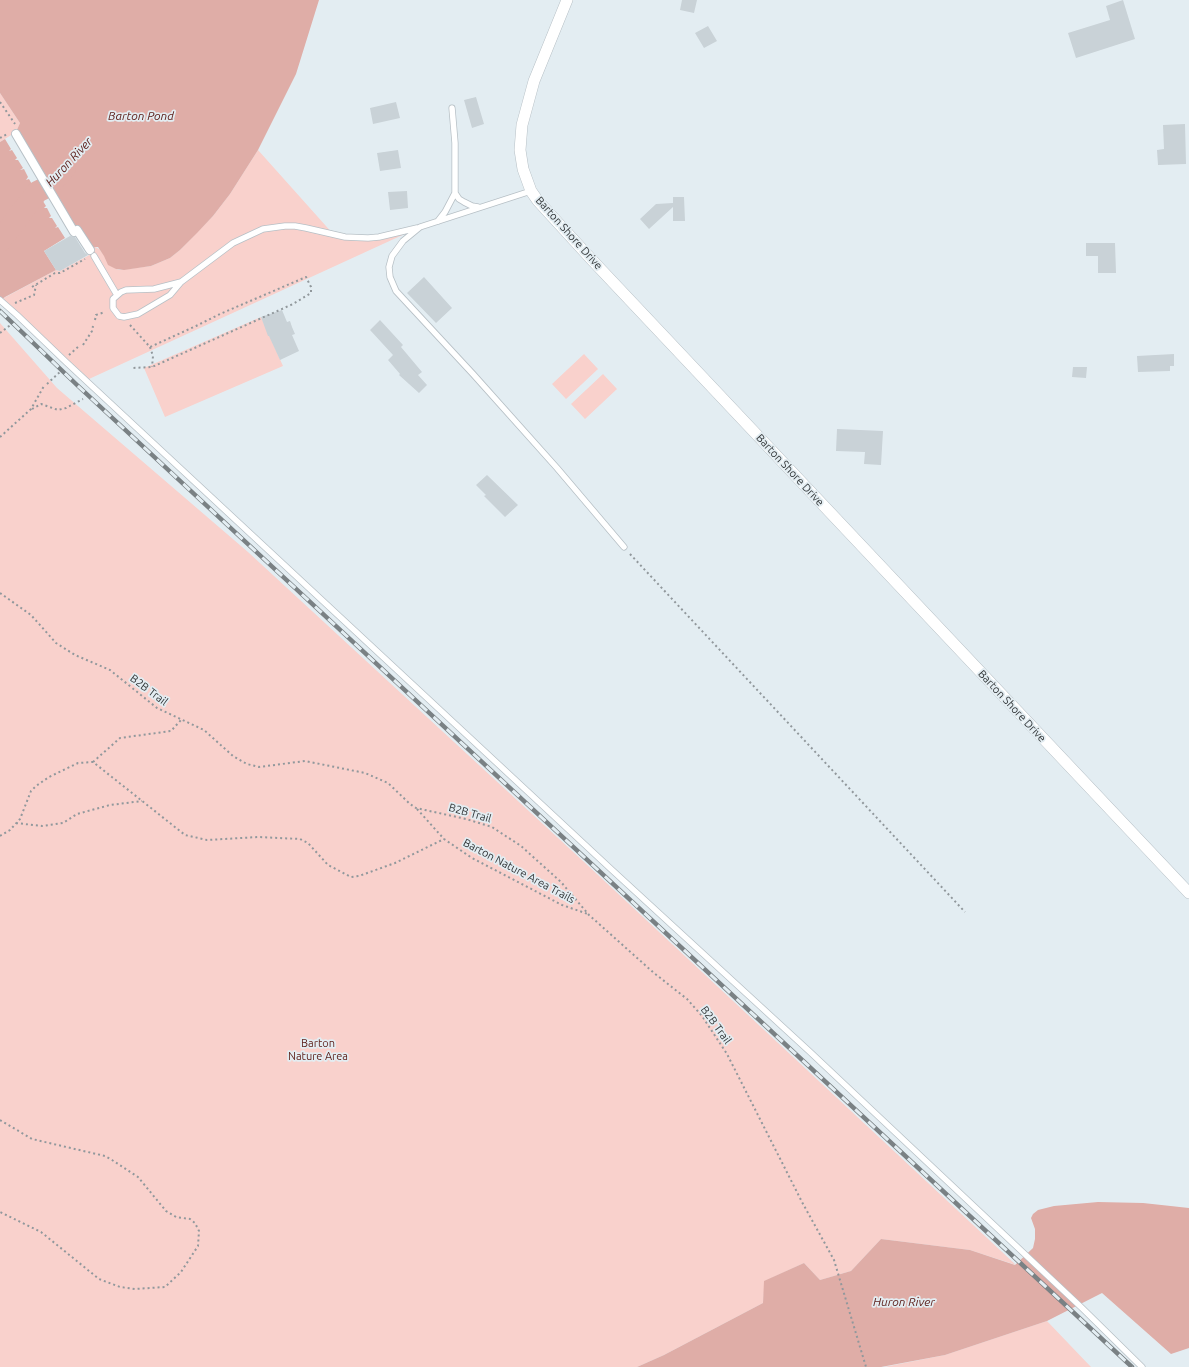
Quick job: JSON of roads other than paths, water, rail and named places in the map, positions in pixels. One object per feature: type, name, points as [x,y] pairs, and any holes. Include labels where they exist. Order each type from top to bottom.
[{"type":"street","name":"Barton Shore Drive","points":[[567,0],[534,81],[522,125],[522,158],[526,179],[531,191],[538,201],[592,260],[1189,893]]},
{"type":"street","points":[[17,131],[74,232],[78,230],[92,253]]},
{"type":"lane","points":[[438,222],[455,193],[455,143],[452,108]]},
{"type":"lane","points":[[181,282],[154,289],[126,290],[117,294],[114,299],[114,310],[119,316],[124,317],[138,314],[155,305],[170,295],[181,282],[233,243],[263,229],[279,226],[296,226],[345,237],[379,237],[438,222],[531,191]]},
{"type":"lane","points":[[455,193],[459,199],[464,202],[472,206],[480,207]]},
{"type":"lane","points":[[420,227],[403,241],[392,256],[389,272],[394,289],[542,453],[624,547]]},
{"type":"lane","points":[[92,253],[117,294]]},
{"type":"lane","points":[[1,301],[606,865],[809,1051],[1082,1308],[1142,1367]]},
{"type":"water","name":"Barton Pond","points":[[0,0],[319,0],[296,74],[258,150],[230,194],[213,216],[180,250],[170,258],[151,266],[124,270],[116,269],[108,265],[98,247],[95,247],[89,251],[16,132],[20,123],[0,93]]},
{"type":"water","name":"Huron River","points":[[5,139],[11,149],[9,151],[12,150],[17,158],[15,160],[18,160],[23,168],[20,170],[24,169],[28,177],[26,180],[29,179],[34,188],[32,189],[35,189],[40,197],[38,199],[41,198],[46,206],[44,208],[47,208],[51,216],[49,218],[52,218],[57,226],[55,228],[58,227],[65,238],[44,251],[56,270],[0,301],[0,142]]},
{"type":"water","name":"Huron River","points":[[1098,1202],[1143,1203],[1189,1208],[1189,1348],[1171,1354],[1102,1293],[1047,1321],[945,1355],[881,1367],[637,1367],[664,1355],[763,1303],[764,1281],[804,1263],[820,1280],[851,1271],[881,1239],[970,1250],[1015,1265],[1033,1248],[1035,1229],[1031,1218],[1038,1210],[1054,1206]]},
{"type":"waterway","name":"Huron River","points":[[0,241],[37,192],[49,186],[65,168]]},
{"type":"railway","points":[[0,311],[77,385],[1132,1367]]},
{"type":"park label","name":"Barton Nature Area","points":[[318,1049]]}]
